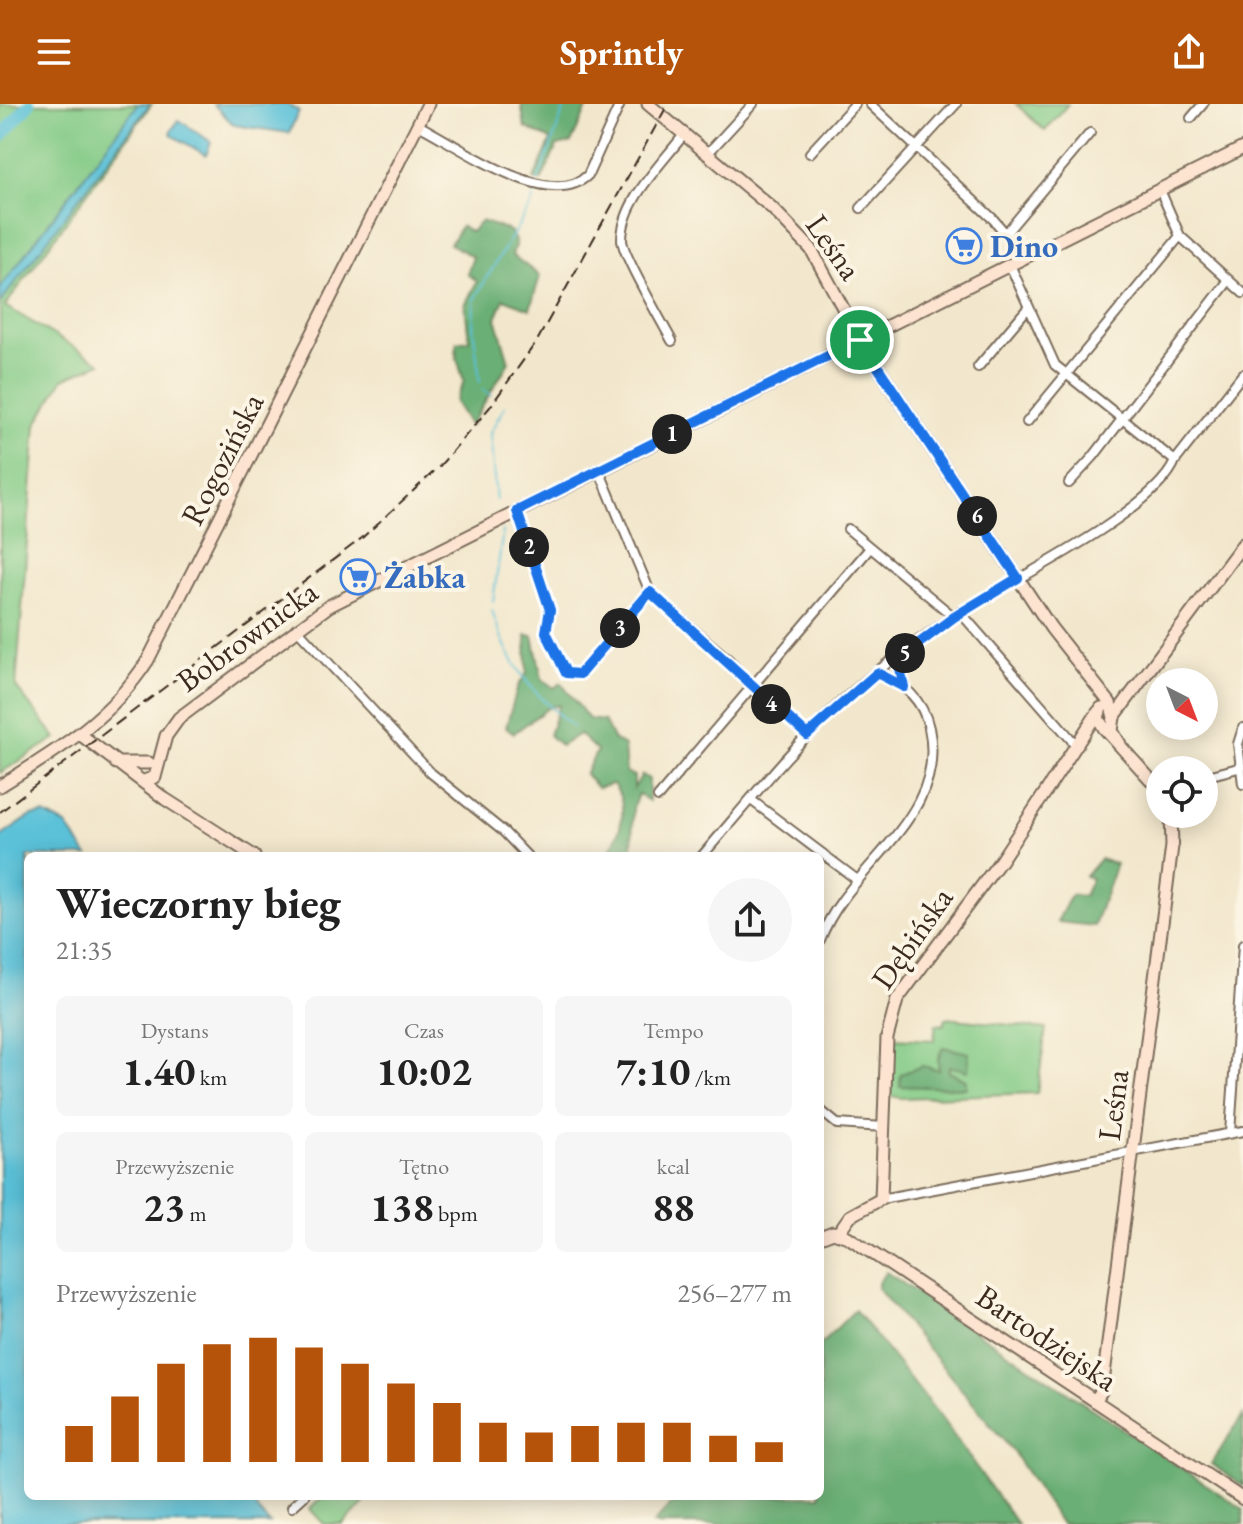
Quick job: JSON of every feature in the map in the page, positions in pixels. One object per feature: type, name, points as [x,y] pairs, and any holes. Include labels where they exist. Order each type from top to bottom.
[{"type":"street","name":"Rogozińska","points":[[0,786],[81,735],[116,702],[159,641],[428,104]]},
{"type":"street","points":[[418,125],[537,187],[563,189],[579,184],[588,175],[620,104]]},
{"type":"street","name":"Leśna","points":[[648,104],[800,236],[827,274],[860,340],[1018,578],[1100,692],[1106,716]]},
{"type":"street","points":[[708,153],[753,104]]},
{"type":"street","points":[[810,153],[855,104]]},
{"type":"street","points":[[870,104],[1006,233],[1026,257]]},
{"type":"street","points":[[861,208],[956,104]]},
{"type":"street","points":[[1191,118],[1203,104]]},
{"type":"street","points":[[672,341],[622,243],[625,218],[685,133]]},
{"type":"street","points":[[1006,233],[1090,133]]},
{"type":"street","name":"Bobrownicka","points":[[141,779],[160,755],[166,736],[177,720],[295,628],[329,606],[1243,148]]},
{"type":"street","points":[[1160,190],[1180,236],[1243,293]]},
{"type":"street","points":[[1027,422],[1180,236]]},
{"type":"street","points":[[1010,265],[1055,365],[1064,376],[1175,461]]},
{"type":"street","points":[[1069,483],[1122,420],[1229,280]]},
{"type":"street","points":[[978,367],[1028,308]]},
{"type":"street","points":[[706,852],[807,735],[877,673],[958,615],[1151,494],[1170,474],[1175,461],[1243,374]]},
{"type":"street","points":[[599,470],[650,592],[729,660],[751,687],[807,735]]},
{"type":"street","points":[[517,511],[550,610],[546,632],[566,673],[580,674],[650,592]]},
{"type":"street","points":[[848,529],[958,615],[1076,745]]},
{"type":"street","points":[[1146,774],[1120,744],[1106,716],[1128,696],[1243,544]]},
{"type":"street","points":[[658,797],[870,548]]},
{"type":"street","points":[[295,628],[431,773],[504,832],[523,852]]},
{"type":"street","points":[[824,933],[856,879],[889,845],[926,793],[932,774],[927,718],[904,687],[898,659]]},
{"type":"street","points":[[877,673],[904,687]]},
{"type":"street","name":"Dębińska","points":[[881,1199],[887,1038],[899,995],[1001,860],[1084,732],[1106,716]]},
{"type":"street","points":[[1243,728],[1238,744],[1243,784]]},
{"type":"street","points":[[81,735],[116,763],[248,852]]},
{"type":"street","points":[[116,763],[151,768]]},
{"type":"street","points":[[141,779],[138,767],[151,768]]},
{"type":"street","points":[[1218,773],[1242,767]]},
{"type":"street","points":[[151,768],[165,794],[176,805]]},
{"type":"street","points":[[751,800],[820,852]]},
{"type":"street","name":"Leśna","points":[[1095,1401],[1102,1390],[1172,846],[1171,828]]},
{"type":"street","points":[[824,855],[856,879]]},
{"type":"street","points":[[1230,1133],[1243,945]]},
{"type":"street","points":[[824,1113],[837,1124],[884,1127]]},
{"type":"street","points":[[824,1236],[838,1233],[850,1216],[881,1199],[1243,1131]]},
{"type":"street","name":"Bartodziejska","points":[[838,1233],[1243,1499]]},
{"type":"street","points":[[292,1507],[300,1500]]},
{"type":"green space","points":[[0,104],[152,104],[5,306],[101,363],[63,379],[36,425],[16,687],[56,738],[0,773]]},
{"type":"green space","points":[[521,104],[589,104],[571,143],[557,146],[541,181],[534,179],[551,140],[525,127]]},
{"type":"green space","points":[[1016,104],[1068,104],[1045,131]]},
{"type":"green space","points":[[481,221],[510,231],[516,243],[512,255],[540,276],[530,309],[504,299],[496,318],[509,362],[470,426],[455,402],[464,381],[456,356],[457,342],[469,340],[465,305],[477,281],[467,274],[473,257],[450,244],[461,226],[471,232]]},
{"type":"green space","points":[[526,635],[533,636],[542,679],[554,688],[561,683],[589,719],[604,721],[613,739],[624,746],[626,773],[634,776],[634,788],[642,775],[649,779],[649,801],[638,794],[633,808],[632,852],[609,851],[622,818],[621,800],[613,784],[597,788],[585,774],[597,751],[579,734],[561,746],[549,735],[559,705],[548,708],[514,733],[506,727],[518,686],[527,673]]},
{"type":"green space","points":[[1100,859],[1116,864],[1094,926],[1057,922],[1071,895],[1084,896],[1092,878],[1085,876]]},
{"type":"green space","points":[[946,1018],[1046,1029],[1037,1093],[890,1096],[892,1038],[934,1040],[936,1024],[944,1025]]},
{"type":"green space","points":[[943,1047],[969,1053],[968,1071],[949,1066],[949,1072],[966,1080],[966,1088],[900,1086],[901,1074],[922,1066],[939,1070],[938,1059]]},
{"type":"green space","points":[[886,1272],[1243,1509],[1243,1524],[1061,1524],[1011,1449],[878,1289],[878,1283]]},
{"type":"green space","points":[[855,1310],[939,1415],[1017,1524],[653,1524],[675,1500],[824,1500],[824,1341]]},
{"type":"green space","points":[[1243,1415],[1243,1486],[1211,1464]]},
{"type":"green space","points":[[319,1500],[367,1500],[343,1524],[324,1524],[310,1509]]},
{"type":"water","points":[[138,104],[150,104],[0,303],[0,288]]},
{"type":"water","points":[[213,104],[286,104],[299,111],[289,133],[234,125]]},
{"type":"water","points":[[179,120],[211,142],[206,155],[172,135],[171,131]]},
{"type":"water","points":[[44,814],[66,825],[85,852],[24,852],[24,1500],[254,1500],[257,1510],[270,1524],[0,1524],[0,837],[31,816]]},
{"type":"waterway","points":[[0,138],[29,104]]},
{"type":"waterway","points":[[538,181],[566,104]]},
{"type":"waterway","points":[[480,382],[473,327],[474,299],[531,205],[536,190]]},
{"type":"waterway","points":[[482,389],[491,395]]},
{"type":"waterway","points":[[496,501],[490,433],[505,406]]},
{"type":"waterway","points":[[493,601],[503,531]]},
{"type":"waterway","points":[[492,610],[505,646],[522,676],[573,727]]},
{"type":"railway","points":[[0,812],[362,538],[438,468],[490,407],[537,341],[668,104]]},
{"type":"place","name":"Dino","points":[[964,246]]},
{"type":"place","name":"Żabka","points":[[358,577]]},
{"type":"route","points":[[860,340],[1018,578],[954,617],[898,659],[904,687],[896,680],[877,673],[807,735],[751,687],[729,660],[650,592],[580,674],[566,673],[546,632],[550,610],[517,511],[860,340]]}]
